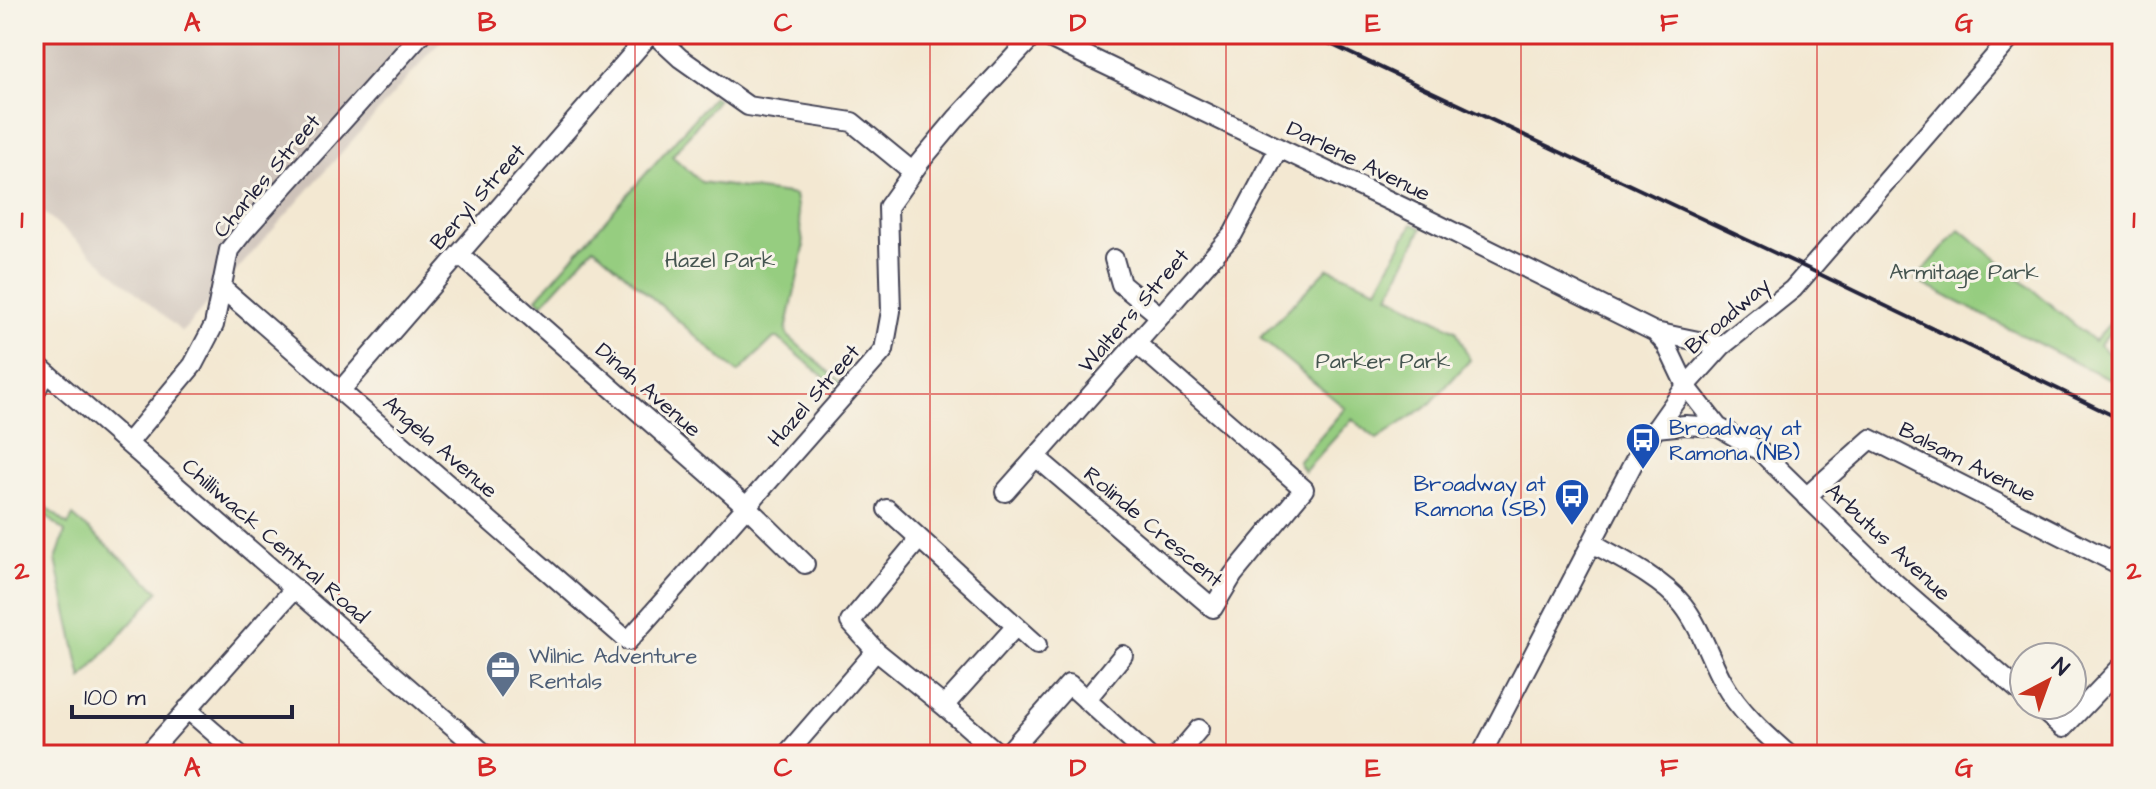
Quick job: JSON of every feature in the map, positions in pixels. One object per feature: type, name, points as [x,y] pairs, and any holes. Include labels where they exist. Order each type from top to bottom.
[{"type":"street","name":"Charles Street","points":[[128,443],[193,365],[214,325],[229,250],[421,34]]},
{"type":"street","points":[[652,34],[748,106],[852,122],[913,172]]},
{"type":"street","name":"Beryl Street","points":[[341,390],[652,34]]},
{"type":"street","name":"Hazel Street","points":[[628,641],[884,350],[891,311],[888,207],[956,119],[1035,34]]},
{"type":"street","name":"Darlene Avenue","points":[[1041,34],[1655,332],[1722,346]]},
{"type":"street","name":"Broadway","points":[[1481,755],[1638,454],[1686,386],[1722,346],[1793,289],[2014,34]]},
{"type":"street","name":"Walters Street","points":[[1005,492],[1233,234],[1279,148]]},
{"type":"street","name":"Dinah Avenue","points":[[459,254],[747,507],[805,564]]},
{"type":"street","points":[[1114,259],[1121,284],[1160,316]]},
{"type":"street","name":"Angela Avenue","points":[[222,288],[628,641]]},
{"type":"street","points":[[1655,332],[1666,344],[1686,386]]},
{"type":"street","name":"Rolinde Crescent","points":[[1036,457],[1213,608],[1233,575],[1304,489],[1136,343]]},
{"type":"street","points":[[34,395],[40,367]]},
{"type":"street","name":"Chilliwack Central Road","points":[[40,367],[486,755]]},
{"type":"street","name":"Arbutus Avenue","points":[[1686,386],[1718,427],[1760,451],[1894,582],[2008,681]]},
{"type":"street","name":"Arbutus Avenue","points":[[1656,428],[1685,425],[1718,427]]},
{"type":"street","name":"Balsam Avenue","points":[[1806,497],[1871,439],[2122,566]]},
{"type":"street","points":[[887,509],[1037,645]]},
{"type":"street","points":[[919,539],[850,622],[876,651],[1003,755],[1069,684],[1147,755]]},
{"type":"street","points":[[1592,543],[1653,579],[1682,604],[1697,627],[1724,684],[1754,725],[1789,755]]},
{"type":"street","points":[[147,755],[295,588]]},
{"type":"street","points":[[944,706],[1016,626]]},
{"type":"street","points":[[786,755],[876,651]]},
{"type":"street","points":[[1086,700],[1123,655]]},
{"type":"street","points":[[2088,702],[2122,666]]},
{"type":"street","points":[[187,709],[240,755]]},
{"type":"street","points":[[2055,721],[2063,728],[2070,721]]},
{"type":"street","points":[[1177,755],[1199,729]]},
{"type":"shaded area","points":[[34,34],[447,34],[182,332],[34,204]]},
{"type":"green space","name":"Hazel Park","points":[[713,97],[718,99],[672,156],[701,182],[795,195],[804,248],[786,331],[840,382],[836,387],[778,338],[774,338],[738,373],[594,247],[542,304],[537,298]]},
{"type":"green space","name":"Parker Park","points":[[1412,224],[1422,228],[1389,295],[1456,330],[1470,360],[1430,404],[1377,439],[1352,419],[1304,472],[1298,462],[1345,408],[1260,338],[1328,268],[1377,289]]},
{"type":"green space","name":"Armitage Park","points":[[1960,229],[2094,341],[2122,310],[2122,319],[2099,345],[2122,365],[2122,384],[1915,280]]},
{"type":"green space","points":[[34,497],[68,525],[73,516],[159,591],[82,679],[56,560],[65,532],[34,505]]},
{"type":"railway","points":[[1309,34],[2122,420]]},
{"type":"place","name":"Broadway at Ramona (NB)","points":[[1643,471]]},
{"type":"place","name":"Broadway at Ramona (SB)","points":[[1572,527]]},
{"type":"place","name":"Wilnic Adventure Rentals","points":[[503,699]]}]
